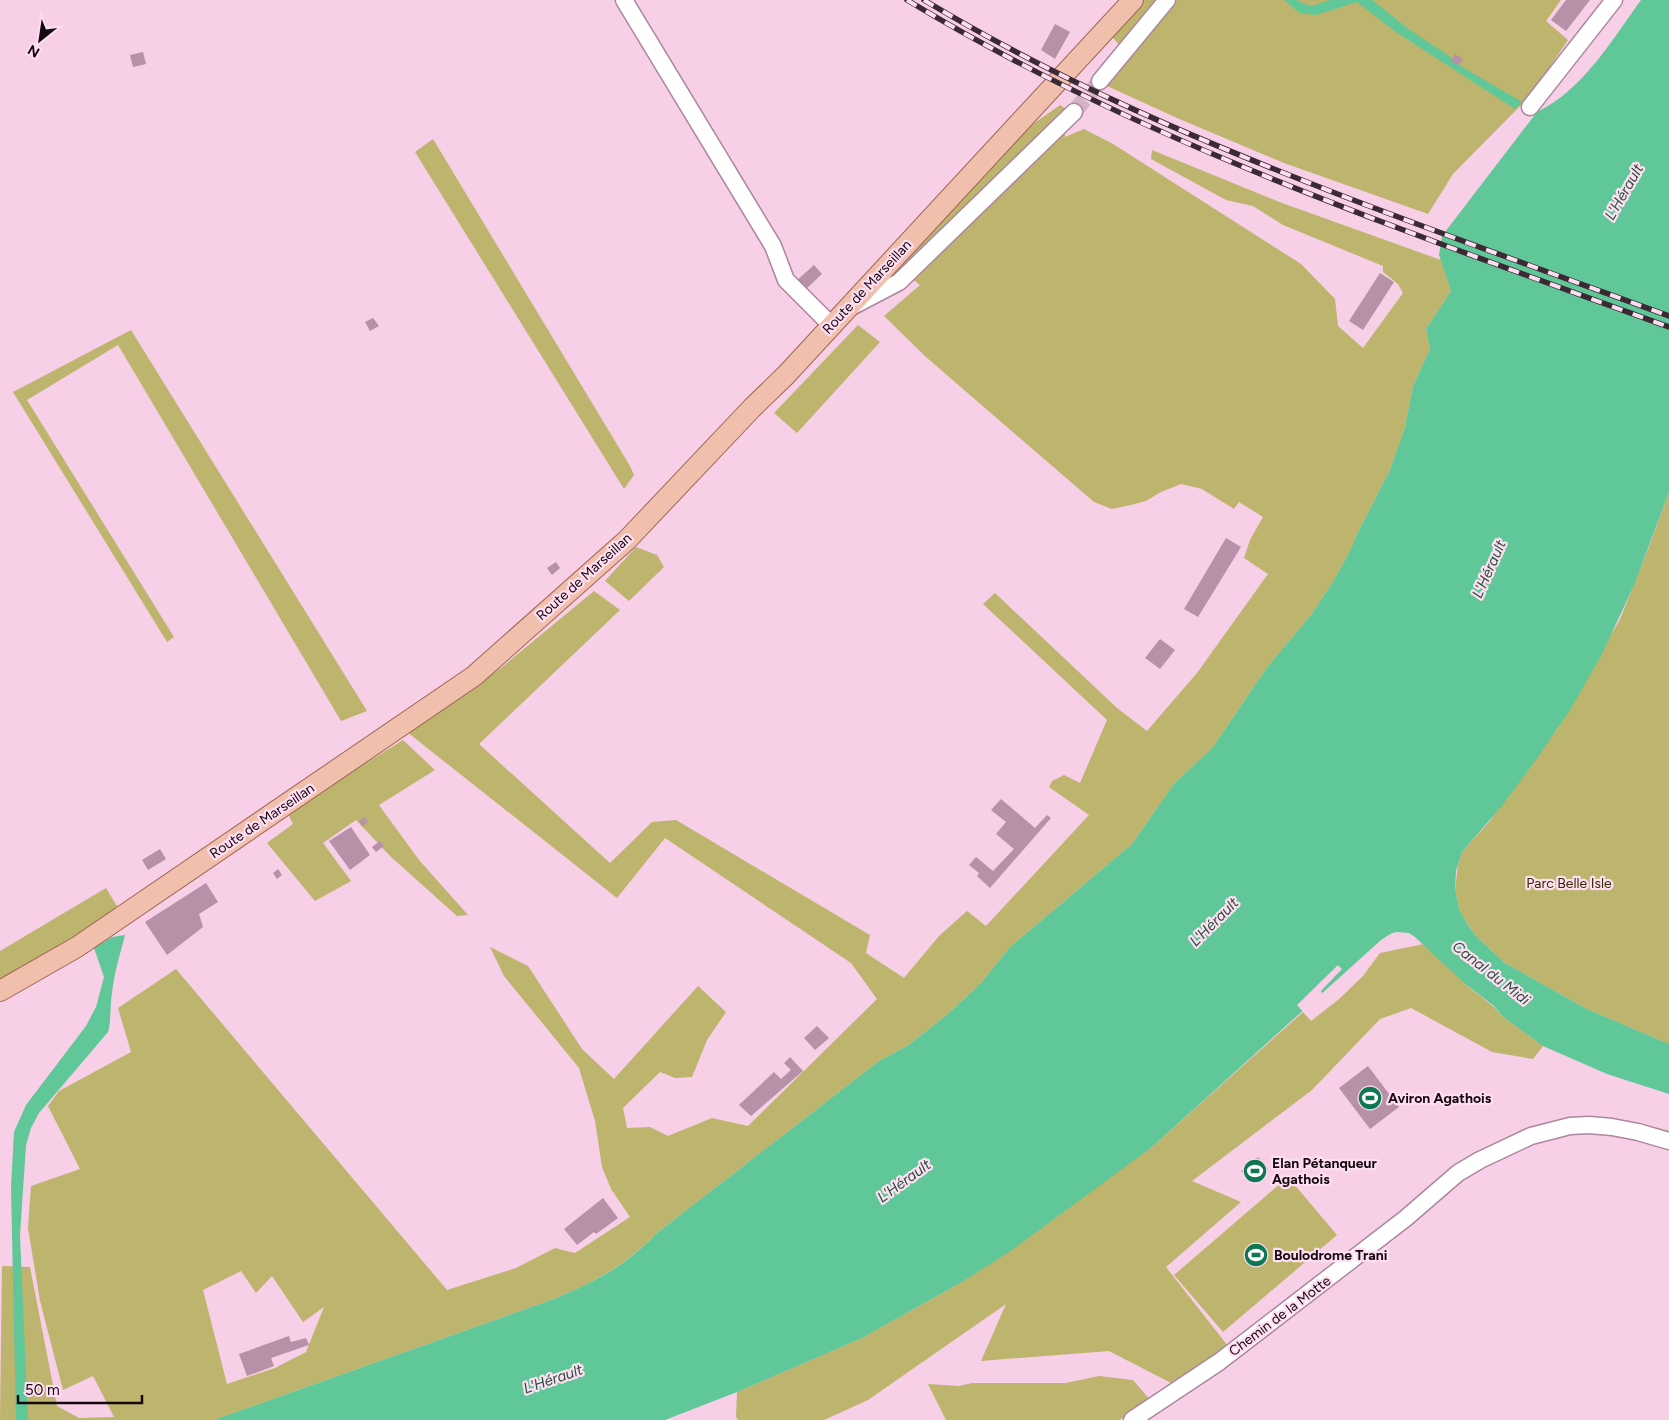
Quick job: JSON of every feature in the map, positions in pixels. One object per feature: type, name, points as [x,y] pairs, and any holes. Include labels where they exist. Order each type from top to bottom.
[{"type":"main road","name":"Route de Marseillan","points":[[0,991],[77,947],[474,676],[627,540],[752,408],[786,375],[1133,0]]},
{"type":"street","points":[[624,0],[773,246],[786,280],[831,325]]},
{"type":"street","points":[[1100,82],[1167,0]]},
{"type":"street","points":[[1530,107],[1614,0]]},
{"type":"street","points":[[848,308],[899,282],[1074,112]]},
{"type":"street","name":"Chemin de la Motte","points":[[1132,1420],[1219,1362],[1406,1218],[1458,1173],[1480,1160],[1531,1136],[1570,1126],[1612,1127],[1669,1141]]},
{"type":"green space","points":[[1142,0],[1561,0],[1546,21],[1568,40],[1530,96],[1453,174],[1428,214],[1284,163],[1107,86],[1130,58],[1110,34]]},
{"type":"green space","points":[[1060,105],[1066,109],[1065,137],[1084,129],[1113,144],[1301,264],[1335,299],[1338,326],[1363,348],[1403,293],[1398,284],[1383,272],[1383,266],[1283,225],[1253,206],[1226,200],[1151,159],[1152,150],[1282,203],[1441,260],[1451,291],[1426,329],[1430,349],[1413,386],[1405,427],[1390,470],[1349,553],[1311,615],[1268,666],[1213,747],[1174,784],[1132,844],[1010,947],[982,982],[948,1014],[907,1046],[879,1061],[657,1233],[633,1255],[597,1279],[554,1299],[214,1420],[0,1420],[2,1266],[30,1267],[57,1406],[79,1418],[114,1417],[93,1376],[63,1390],[40,1301],[28,1228],[31,1186],[80,1169],[48,1106],[59,1091],[131,1052],[118,1008],[176,969],[447,1290],[516,1268],[555,1248],[575,1253],[630,1217],[611,1189],[602,1167],[595,1121],[579,1068],[504,976],[490,947],[528,966],[582,1049],[614,1079],[698,986],[726,1012],[707,1040],[692,1077],[675,1078],[660,1072],[623,1108],[627,1128],[650,1127],[668,1136],[712,1118],[748,1126],[877,999],[851,963],[665,838],[617,898],[407,732],[502,667],[594,591],[620,610],[479,744],[610,863],[652,822],[676,820],[870,935],[866,953],[904,978],[939,936],[967,911],[986,926],[1089,815],[1049,787],[1052,781],[1064,775],[1080,783],[1107,720],[983,604],[995,593],[1117,708],[1147,731],[1197,673],[1268,574],[1244,558],[1250,540],[1263,517],[1239,502],[1234,509],[1202,489],[1181,484],[1161,492],[1146,501],[1112,509],[1094,502],[926,357],[884,316],[920,285],[896,266],[1019,134]],"holes":[[[241,1271],[256,1293],[272,1276],[303,1322],[324,1307],[306,1352],[275,1368],[227,1384],[203,1290]]]},
{"type":"green space","points":[[433,139],[630,466],[634,475],[624,489],[415,152]]},
{"type":"green space","points":[[858,325],[880,342],[797,433],[774,413]]},
{"type":"green space","points":[[131,330],[367,711],[341,721],[118,345],[27,400],[174,637],[167,642],[13,392]]},
{"type":"green space","name":"Parc Belle Isle","points":[[1669,492],[1669,1044],[1587,1009],[1505,963],[1469,927],[1460,911],[1455,890],[1458,865],[1462,852],[1489,822],[1558,728],[1620,619]]},
{"type":"green space","points":[[636,547],[657,555],[664,567],[629,601],[605,581]]},
{"type":"green space","points":[[403,740],[435,770],[379,805],[419,860],[468,915],[457,916],[390,856],[356,820],[323,843],[351,881],[315,901],[267,843],[293,824],[287,812]]},
{"type":"green space","points":[[106,888],[120,911],[0,981],[0,951]]},
{"type":"green space","points":[[1424,944],[1464,983],[1494,1007],[1502,1016],[1543,1046],[1533,1059],[1492,1052],[1411,1008],[1380,1019],[1312,1090],[1192,1181],[1241,1202],[1166,1267],[1228,1346],[1175,1385],[1109,1351],[981,1361],[1006,1304],[868,1400],[824,1420],[738,1420],[736,1417],[737,1392],[862,1338],[962,1282],[1152,1147],[1303,1012],[1311,1021],[1338,1000],[1363,976],[1380,953]]},
{"type":"green space","name":"Boulodrome Trani","points":[[1288,1177],[1337,1235],[1223,1332],[1174,1275]]},
{"type":"green space","points":[[1099,1376],[1133,1380],[1151,1401],[1119,1420],[946,1420],[928,1384],[959,1386],[972,1383],[1066,1383]]},
{"type":"water","points":[[1284,0],[1297,0],[1312,6],[1330,0],[1372,0],[1410,30],[1452,58],[1452,61],[1522,102],[1515,109],[1396,32],[1357,2],[1316,15],[1300,13]]},
{"type":"water","points":[[1641,0],[1669,0],[1669,492],[1635,583],[1602,654],[1570,710],[1538,757],[1501,807],[1462,852],[1456,871],[1455,890],[1460,911],[1469,927],[1505,963],[1587,1009],[1669,1044],[1669,1094],[1607,1074],[1543,1046],[1502,1016],[1494,1006],[1464,983],[1415,937],[1409,933],[1392,933],[1381,940],[1152,1147],[1012,1250],[962,1282],[862,1338],[737,1392],[665,1420],[214,1420],[554,1299],[610,1272],[633,1255],[657,1233],[879,1061],[907,1046],[948,1014],[982,982],[1010,947],[1132,844],[1174,784],[1213,747],[1268,666],[1311,615],[1349,553],[1390,470],[1405,427],[1413,386],[1430,349],[1426,329],[1451,291],[1439,255],[1442,236],[1537,112],[1569,91],[1595,63]]},
{"type":"water","points":[[125,935],[114,979],[108,1032],[39,1113],[31,1128],[26,1145],[20,1235],[28,1420],[16,1420],[11,1187],[14,1132],[26,1105],[86,1026],[96,1007],[104,977],[94,948],[112,937]]},
{"type":"pier","points":[[1338,965],[1342,969],[1321,991],[1323,994],[1319,997],[1321,999],[1305,1014],[1297,1005]]},
{"type":"building","points":[[1566,0],[1590,0],[1566,31],[1551,20]]},
{"type":"building","points":[[1055,24],[1070,32],[1055,59],[1041,50]]},
{"type":"building","points":[[143,52],[146,64],[133,67],[130,55]]},
{"type":"building","points":[[1455,54],[1463,59],[1459,65],[1451,61]]},
{"type":"building","points":[[814,265],[822,274],[803,292],[795,282]]},
{"type":"building","points":[[1380,273],[1394,282],[1363,330],[1349,321]]},
{"type":"building","points":[[373,318],[379,326],[370,331],[365,322]]},
{"type":"building","points":[[1226,538],[1241,547],[1198,617],[1184,609]]},
{"type":"building","points":[[556,562],[560,568],[552,575],[547,568]]},
{"type":"building","points":[[1160,639],[1175,650],[1160,669],[1145,658]]},
{"type":"building","points":[[1001,799],[1035,828],[1047,815],[1051,818],[990,888],[977,876],[979,873],[969,865],[976,857],[993,871],[1014,849],[996,834],[1006,822],[991,810]]},
{"type":"building","points":[[364,817],[368,822],[362,826],[359,821]]},
{"type":"building","points":[[351,827],[370,855],[350,870],[329,841]]},
{"type":"building","points":[[380,841],[384,846],[376,852],[372,847]]},
{"type":"building","points":[[160,849],[166,859],[148,870],[142,860]]},
{"type":"building","points":[[278,869],[282,875],[277,879],[273,873]]},
{"type":"building","points":[[206,883],[218,902],[199,914],[203,927],[167,955],[145,922]]},
{"type":"building","points":[[817,1026],[829,1038],[815,1050],[804,1038]]},
{"type":"building","points":[[790,1057],[803,1071],[751,1116],[739,1105],[774,1072],[781,1079],[791,1070],[784,1063]]},
{"type":"building","points":[[1368,1066],[1399,1107],[1370,1129],[1339,1088]]},
{"type":"building","points":[[1258,1157],[1268,1169],[1252,1183],[1241,1171]]},
{"type":"building","points":[[603,1198],[618,1218],[596,1234],[594,1232],[577,1245],[564,1229]]},
{"type":"building","points":[[289,1336],[291,1342],[306,1338],[309,1345],[271,1358],[274,1366],[247,1376],[239,1354]]},
{"type":"tunnel","points":[[1074,112],[1100,81]]},
{"type":"railway","points":[[907,0],[997,51],[1090,98],[1184,142],[1376,220],[1669,327]]},
{"type":"railway","points":[[924,0],[1026,57],[1132,108],[1239,155],[1468,243],[1669,316]]},
{"type":"place","name":"Aviron Agathois","points":[[1370,1098]]},
{"type":"place","name":"Elan Pétanqueur Agathois","points":[[1255,1171]]},
{"type":"place","name":"Boulodrome Trani","points":[[1256,1255]]},
{"type":"water label","name":"L'Hérault","points":[[1624,192]]},
{"type":"water label","name":"L'Hérault","points":[[1489,569]]},
{"type":"water label","name":"L'Hérault","points":[[1214,922]]},
{"type":"water label","name":"Canal du Midi","points":[[1491,973]]},
{"type":"water label","name":"L'Hérault","points":[[904,1181]]},
{"type":"water label","name":"L'Hérault","points":[[553,1379]]}]
